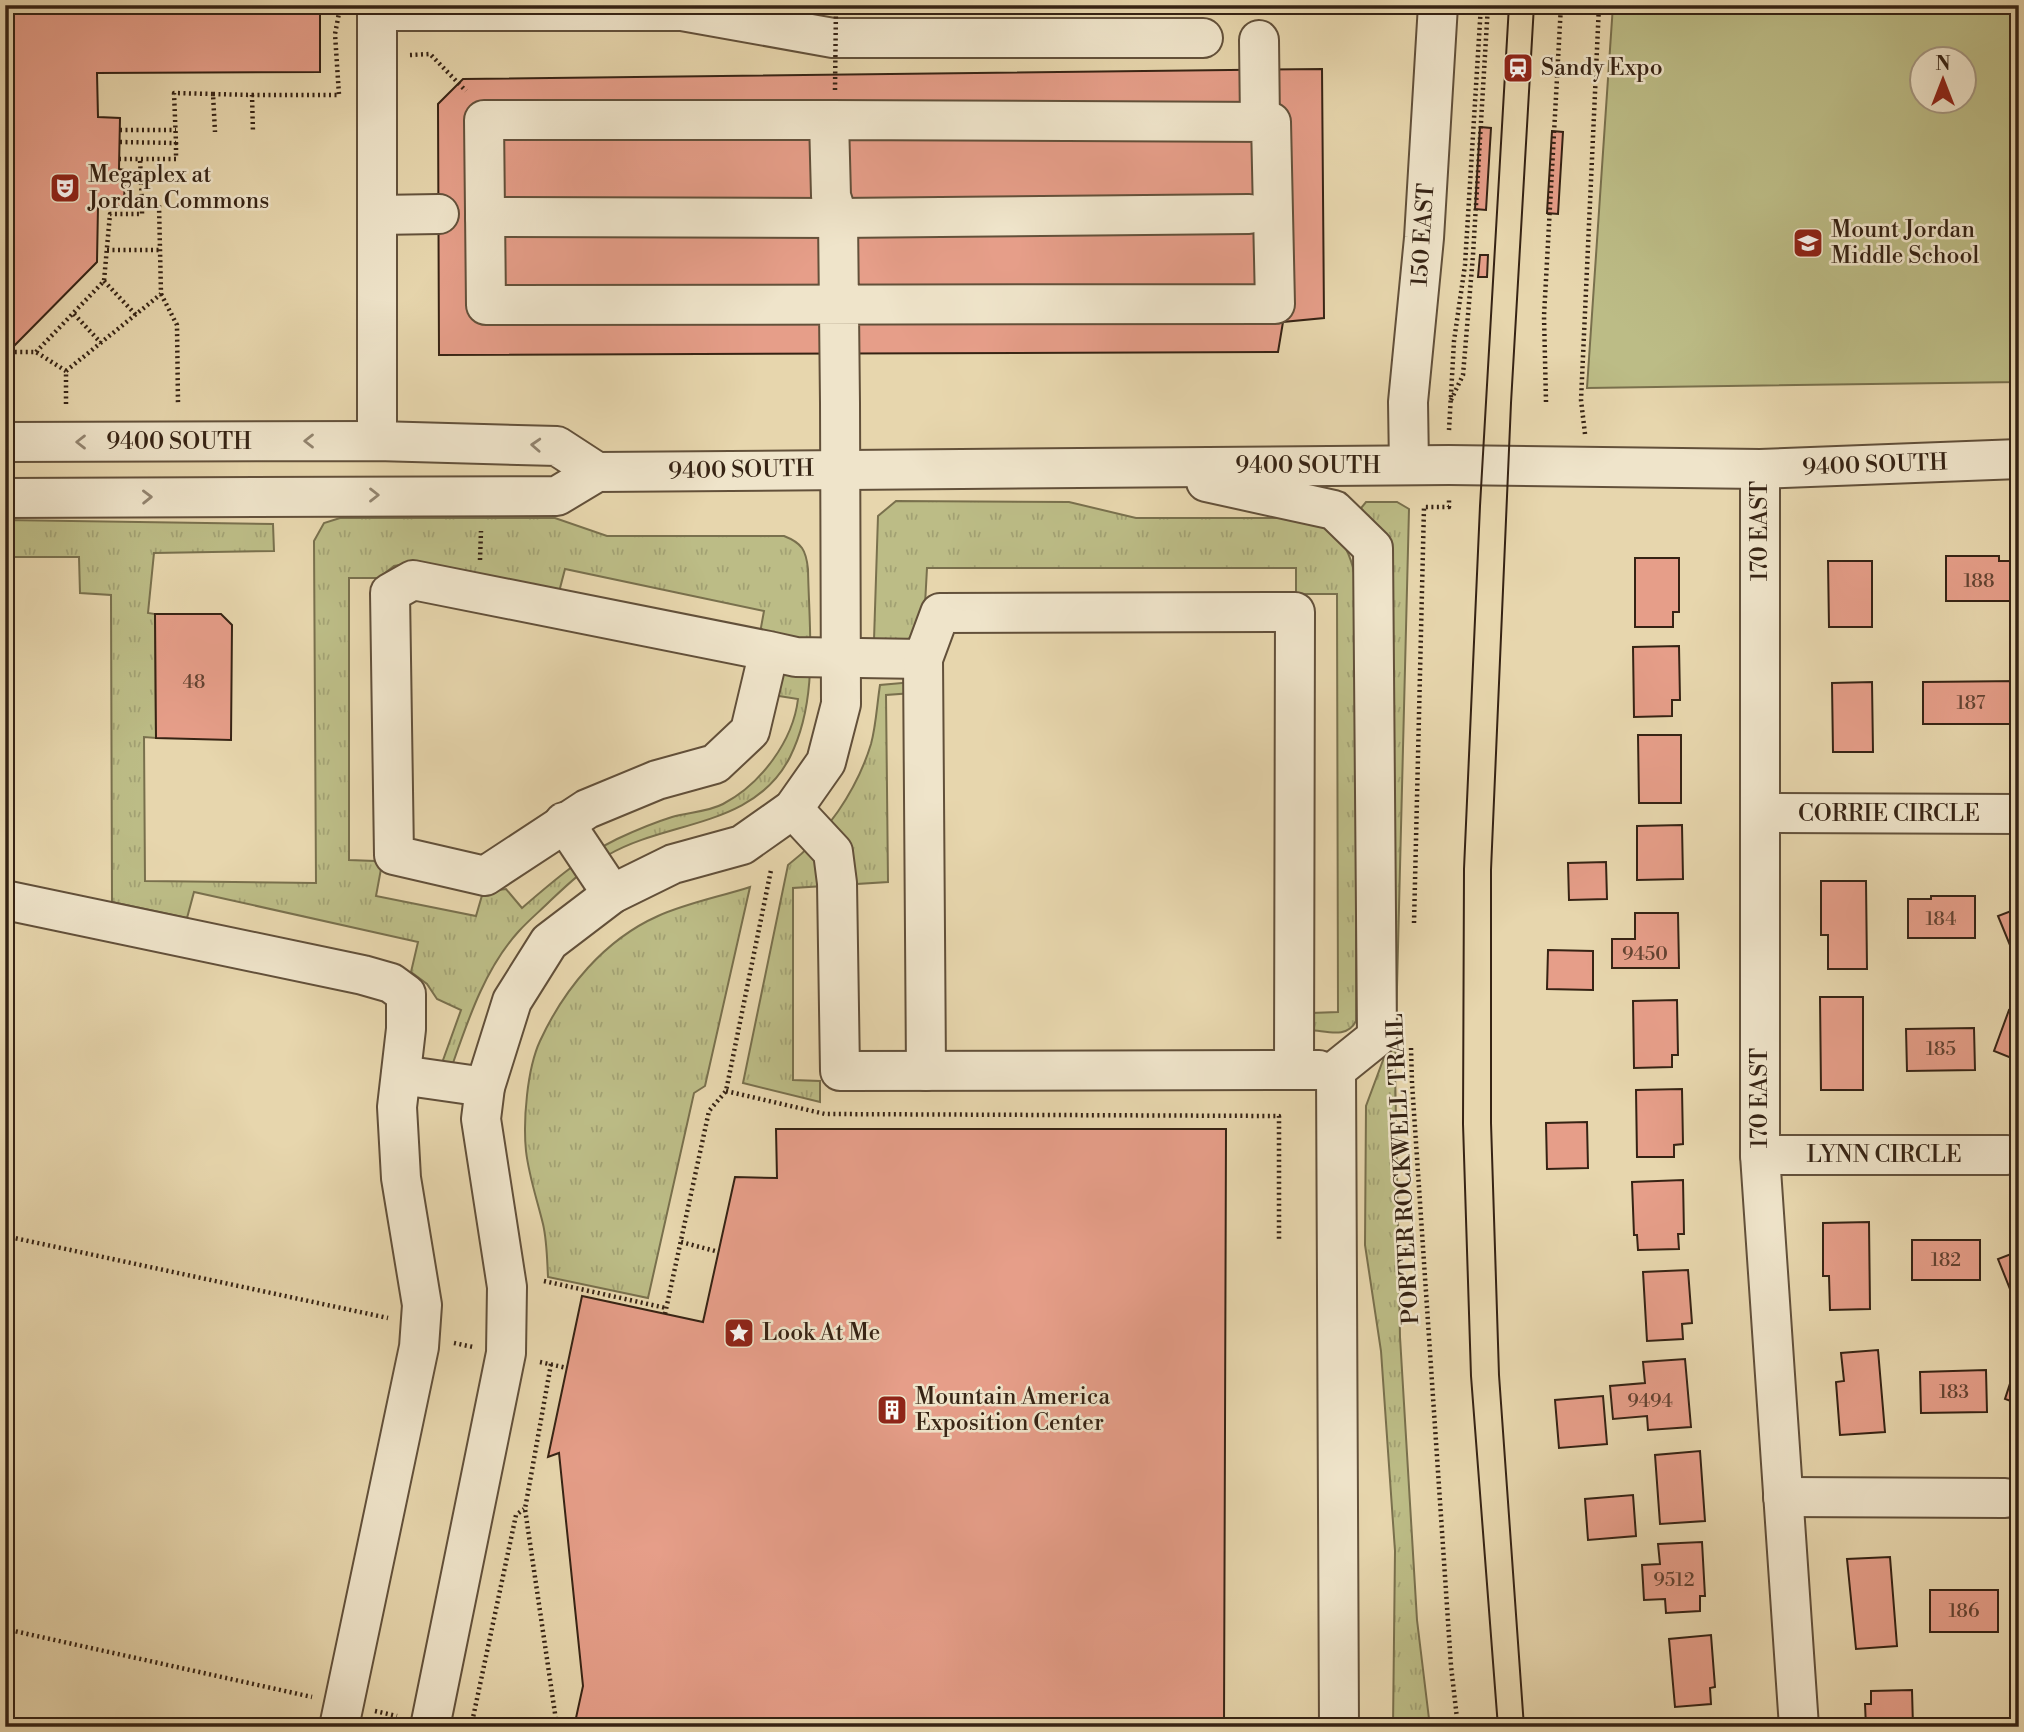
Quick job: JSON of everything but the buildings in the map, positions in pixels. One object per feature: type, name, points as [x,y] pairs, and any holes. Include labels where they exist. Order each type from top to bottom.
[{"type":"street","name":"150 EAST","points":[[1409,465],[1408,402],[1424,238],[1438,5]]},
{"type":"street","points":[[377,441],[377,215],[365,7],[682,11],[833,38],[1203,38]]},
{"type":"street","points":[[1259,40],[1260,121]]},
{"type":"street","points":[[430,1725],[506,1353],[507,1287],[481,1119],[485,1087],[512,1001],[549,942],[612,894],[673,864],[742,845],[793,808],[826,762],[841,704],[838,218],[831,196],[832,105]]},
{"type":"street","points":[[832,105],[1260,121],[1271,121],[1275,304],[486,305],[484,120],[832,105]]},
{"type":"street","points":[[377,215],[439,214]]},
{"type":"street","points":[[485,217],[838,218],[1249,214]]},
{"type":"street","name":"9400 SOUTH","points":[[5,442],[377,441],[557,446],[597,472],[1409,465],[1760,469],[2019,459]]},
{"type":"street","points":[[793,808],[833,852],[837,883],[840,1071],[1336,1070],[1377,1037],[1373,548],[1334,510],[1134,467]]},
{"type":"street","name":"170 EAST","points":[[1760,469],[1760,1155],[1798,1727]]},
{"type":"street","points":[[5,499],[557,496],[597,472]]},
{"type":"street","points":[[769,651],[750,731],[715,764],[657,780],[587,808],[485,876],[394,855],[390,593],[413,580],[769,651],[796,657],[923,659]]},
{"type":"street","points":[[926,1071],[923,659],[940,613],[1295,612],[1294,1070]]},
{"type":"street","name":"CORRIE CIRCLE","points":[[1760,813],[2018,814]]},
{"type":"street","points":[[564,822],[612,894]]},
{"type":"street","points":[[5,900],[363,975],[391,983],[406,994],[406,1028],[397,1107],[401,1178],[422,1305],[420,1330],[415,1368],[341,1715]]},
{"type":"street","points":[[1336,1070],[1339,1727]]},
{"type":"street","points":[[401,1075],[485,1087]]},
{"type":"street","name":"LYNN CIRCLE","points":[[1760,1155],[2007,1155]]},
{"type":"street","points":[[1783,1497],[2005,1498]]},
{"type":"path","points":[[832,105],[836,5]]},
{"type":"path","points":[[1481,5],[1465,265],[1454,341],[1450,402],[1463,375],[1488,5]]},
{"type":"path","points":[[1546,402],[1544,316],[1562,5]]},
{"type":"path","points":[[1588,467],[1581,400],[1599,5]]},
{"type":"path","points":[[119,159],[176,159],[174,93],[339,94],[335,34],[365,7]]},
{"type":"path","points":[[398,56],[430,54],[469,94]]},
{"type":"path","points":[[213,94],[215,132]]},
{"type":"path","points":[[252,95],[253,133]]},
{"type":"path","points":[[120,130],[176,130]]},
{"type":"path","points":[[120,142],[176,143]]},
{"type":"path","points":[[36,352],[104,281],[110,214],[142,214],[140,159]]},
{"type":"path","points":[[142,204],[159,205],[161,294],[177,325],[178,404]]},
{"type":"path","points":[[107,250],[160,250]]},
{"type":"path","points":[[104,281],[136,315]]},
{"type":"path","points":[[66,371],[161,294]]},
{"type":"path","points":[[74,314],[101,343]]},
{"type":"path","points":[[5,349],[8,352],[36,352],[66,371]]},
{"type":"path","points":[[66,371],[66,404]]},
{"type":"path","points":[[1414,926],[1424,507],[1449,507]]},
{"type":"path","points":[[544,1281],[666,1311],[709,1111],[726,1091],[771,870]]},
{"type":"path","name":"PORTER ROCKWELL TRAIL","points":[[1411,1035],[1412,1094],[1451,1666],[1458,1727]]},
{"type":"path","points":[[726,1091],[825,1114],[1279,1116],[1279,1242]]},
{"type":"path","points":[[5,1236],[406,1322],[436,1339],[567,1368]]},
{"type":"path","points":[[681,1242],[719,1252]]},
{"type":"path","points":[[551,1364],[525,1508],[558,1727]]},
{"type":"path","points":[[471,1727],[516,1515],[525,1508]]},
{"type":"path","points":[[5,1629],[341,1715],[430,1725]]},
{"type":"green space","name":"Mount Jordan Middle School","points":[[1613,5],[2019,5],[2019,382],[1587,388]]},
{"type":"green space","points":[[896,501],[1069,502],[1136,518],[1298,518],[1322,526],[1339,538],[1349,555],[1356,580],[1356,1021],[1352,1027],[1336,1033],[1310,1030],[1311,1013],[1338,1012],[1337,594],[1296,594],[1296,568],[927,568],[925,605],[917,621],[913,639],[874,640],[878,516]]},
{"type":"green space","points":[[1366,502],[1397,502],[1409,509],[1395,1067],[1400,1337],[1417,1620],[1430,1727],[1393,1727],[1395,1551],[1381,1351],[1365,1245],[1366,1106],[1389,1044],[1374,528],[1361,508]]},
{"type":"green space","points":[[340,518],[555,518],[607,536],[784,536],[795,541],[806,557],[809,688],[799,735],[790,757],[774,780],[755,797],[732,810],[632,844],[608,855],[570,882],[519,931],[497,960],[472,1011],[453,1063],[442,1063],[461,1010],[437,999],[427,984],[411,972],[418,942],[194,892],[187,918],[112,902],[111,595],[80,593],[79,557],[5,557],[5,520],[273,524],[274,551],[154,553],[148,613],[155,614],[156,738],[144,737],[145,881],[316,883],[314,541],[324,523]],"holes":[[[411,563],[559,592],[565,569],[764,611],[760,633],[773,695],[798,699],[790,730],[773,760],[750,785],[723,804],[672,817],[617,839],[579,862],[522,908],[506,889],[483,892],[476,916],[376,896],[381,869],[375,861],[349,860],[349,578],[379,578],[394,566]]]},
{"type":"green space","points":[[913,682],[913,693],[886,695],[888,882],[793,888],[793,1080],[820,1081],[820,1102],[743,1083],[788,865],[827,827],[857,778],[873,737],[880,685]]},
{"type":"green space","points":[[750,887],[705,1086],[694,1093],[648,1298],[548,1277],[543,1224],[527,1161],[525,1139],[527,1095],[540,1041],[574,985],[603,952],[620,938],[669,911]]},
{"type":"tram line","points":[[1498,1727],[1471,1376],[1463,1124],[1464,869],[1480,506],[1509,5]]},
{"type":"tram line","points":[[1524,1727],[1499,1375],[1491,1123],[1491,870],[1511,403],[1534,5]]},
{"type":"place","name":"Sandy Expo","points":[[1518,68]]},
{"type":"place","name":"Megaplex at Jordan Commons","points":[[65,188]]},
{"type":"place","name":"Mount Jordan Middle School","points":[[1808,243]]},
{"type":"place","name":"Look At Me","points":[[739,1333]]},
{"type":"place","name":"Mountain America Exposition Center","points":[[892,1410]]}]
